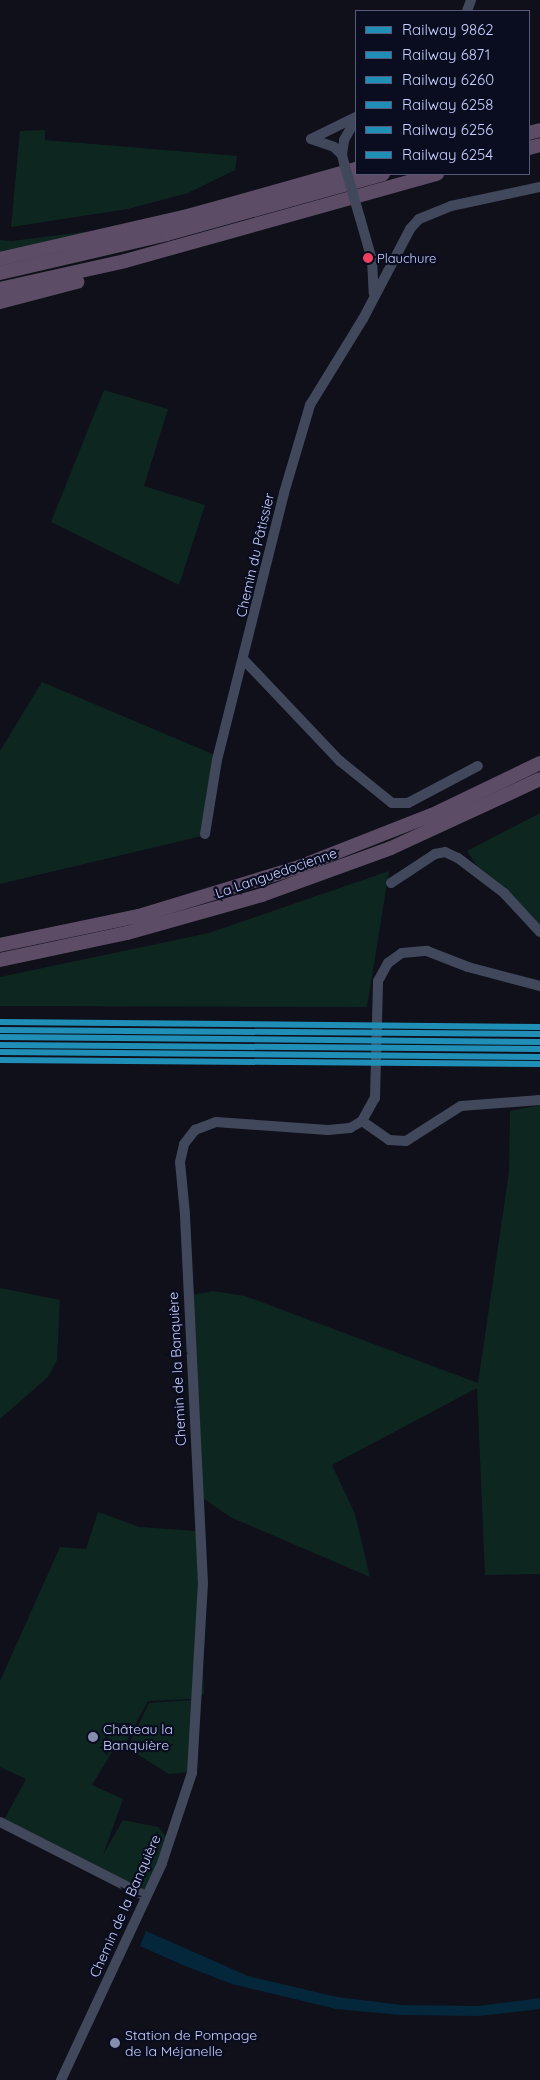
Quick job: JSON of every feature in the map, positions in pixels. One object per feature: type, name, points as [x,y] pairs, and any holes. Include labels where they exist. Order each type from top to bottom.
[{"type":"highway","points":[[0,259],[184,217],[348,162]]},
{"type":"highway","points":[[0,273],[167,234],[379,175]]},
{"type":"highway","points":[[0,289],[125,261],[433,175]]},
{"type":"highway","points":[[0,302],[109,273],[125,261]]},
{"type":"highway","points":[[0,306],[14,299]]},
{"type":"highway","name":"La Languedocienne","points":[[0,945],[139,916],[271,876],[432,815],[540,763]]},
{"type":"highway","name":"La Languedocienne","points":[[0,960],[127,933],[262,895],[391,848],[540,779]]},
{"type":"street","points":[[348,162],[334,147],[311,139],[355,118]]},
{"type":"street","points":[[355,119],[349,126],[348,162],[376,279],[373,299]]},
{"type":"street","name":"Chemin du Pâtissier","points":[[205,834],[213,777],[307,414],[373,299],[410,229],[419,219],[451,206],[540,187]]},
{"type":"street","points":[[244,660],[340,761],[392,803],[408,803],[478,766]]},
{"type":"street","points":[[391,883],[435,854],[445,852],[458,858],[504,893],[540,932]]},
{"type":"street","points":[[540,986],[468,967],[428,951],[412,950],[402,953],[388,963],[378,981],[376,1079],[372,1108],[362,1121],[389,1140],[406,1141],[461,1106],[540,1100]]},
{"type":"street","name":"Chemin de la Banquière","points":[[61,2080],[162,1864],[192,1773],[203,1584],[185,1214],[180,1162],[184,1144],[195,1130],[216,1122],[328,1130],[350,1128],[362,1121]]},
{"type":"street","points":[[0,1822],[146,1896]]},
{"type":"green space","points":[[45,130],[45,140],[237,156],[235,170],[188,193],[128,209],[11,227],[20,131]]},
{"type":"green space","points":[[84,232],[84,236],[0,253],[0,240],[12,241]]},
{"type":"green space","points":[[104,390],[168,409],[144,486],[205,505],[179,585],[51,522]]},
{"type":"green space","points":[[42,682],[215,755],[202,836],[0,884],[0,751]]},
{"type":"green space","points":[[540,813],[540,928],[481,872],[467,851]]},
{"type":"green space","points":[[389,871],[367,1007],[0,1006],[0,977],[209,933]]},
{"type":"green space","points":[[540,1105],[540,1574],[485,1575],[477,1388],[332,1465],[355,1514],[370,1577],[230,1517],[203,1498],[192,1295],[213,1291],[245,1296],[478,1383],[509,1172],[510,1111]]},
{"type":"green space","points":[[0,1288],[60,1300],[57,1360],[48,1377],[0,1419]]},
{"type":"green space","points":[[98,1512],[140,1527],[196,1531],[204,1693],[194,1705],[191,1699],[148,1701],[124,1746],[118,1742],[92,1785],[123,1799],[103,1855],[123,1820],[158,1827],[170,1841],[144,1890],[4,1820],[26,1779],[0,1767],[0,1681],[60,1547],[86,1549]]},
{"type":"green space","points":[[191,1700],[190,1772],[169,1774],[127,1748],[149,1703]]},
{"type":"water","points":[[146,1931],[248,1976],[337,1997],[402,2005],[478,2006],[540,1998],[540,2009],[479,2016],[401,2015],[336,2009],[232,1984],[185,1966],[140,1946]]},
{"type":"rail line","name":"6256","points":[[0,1022],[540,1027]]},
{"type":"rail line","name":"6260","points":[[0,1030],[540,1034]]},
{"type":"rail line","name":"9862","points":[[0,1037],[540,1042]]},
{"type":"rail line","name":"6871","points":[[0,1045],[540,1049]]},
{"type":"rail line","name":"6258","points":[[0,1052],[540,1057]]},
{"type":"rail line","name":"6254","points":[[0,1060],[540,1064]]},
{"type":"place","name":"Plauchure","points":[[368,258]]},
{"type":"place","name":"Château la Banquière","points":[[93,1737]]},
{"type":"place","name":"Station de Pompage de la Méjanelle","points":[[115,2043]]}]
